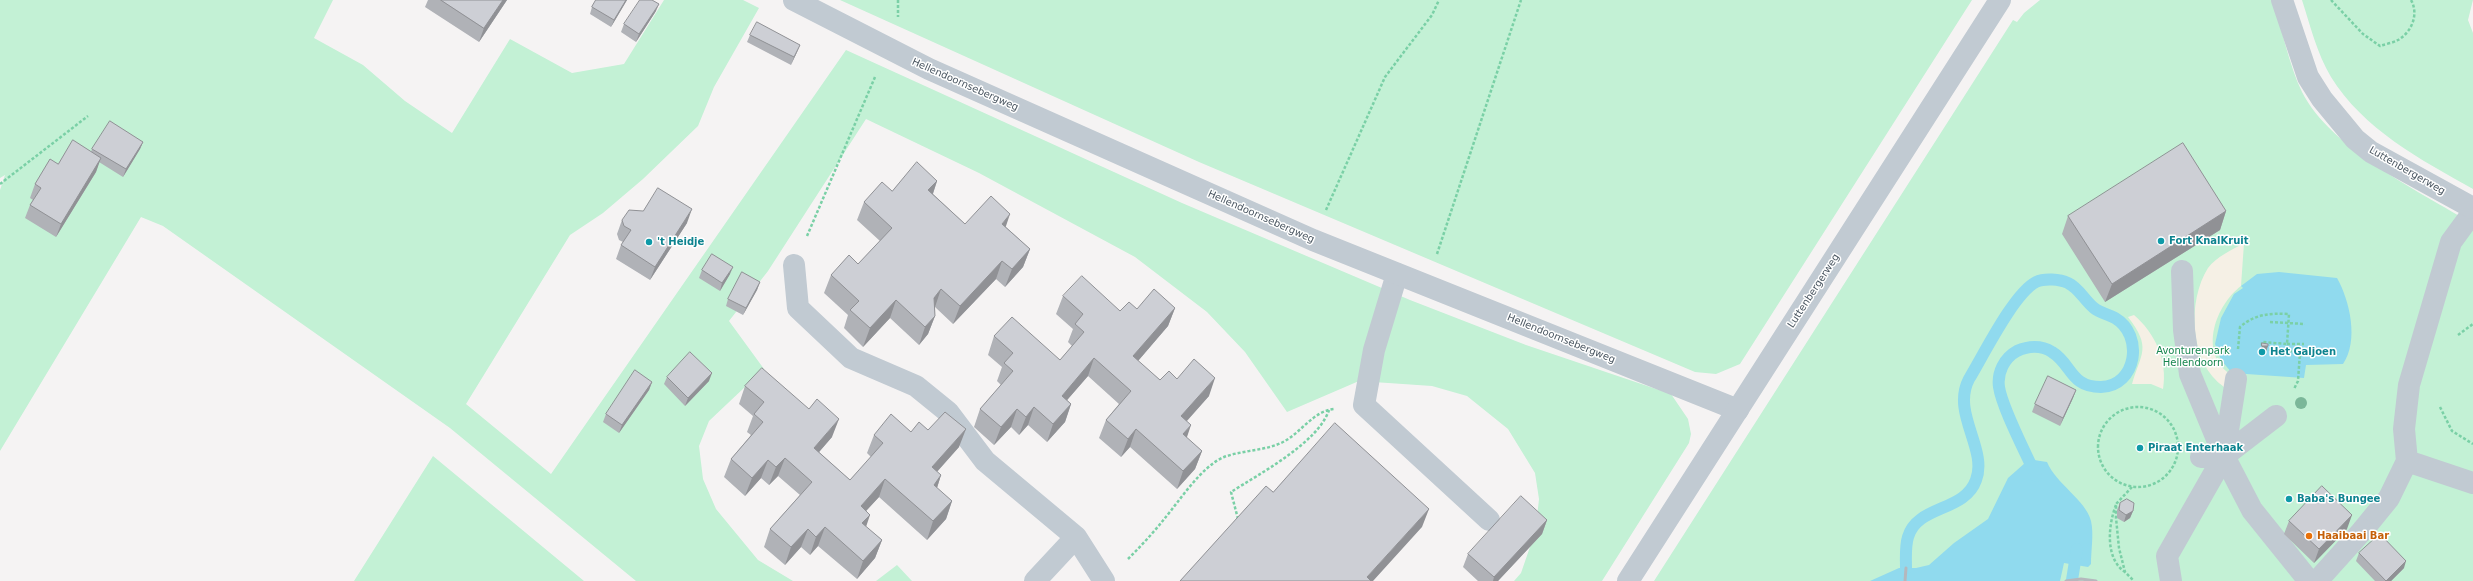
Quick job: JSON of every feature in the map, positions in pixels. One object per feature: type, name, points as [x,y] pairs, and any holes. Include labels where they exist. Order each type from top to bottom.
[{"type":"street","name":"Hellendoornsebergweg","points":[[794,0],[888,50],[1313,240],[1738,410]]},
{"type":"street","name":"Luttenbergerweg","points":[[1628,581],[2000,0]]},
{"type":"street","name":"Luttenbergerweg","points":[[2282,0],[2308,77],[2322,99],[2355,138],[2372,152],[2473,208]]},
{"type":"street","points":[[2317,581],[2363,530],[2389,498],[2407,461],[2404,429],[2409,385],[2451,242],[2473,212]]},
{"type":"street","points":[[794,265],[798,308],[851,358],[916,386],[948,412],[985,461],[1076,536],[1104,581]]},
{"type":"street","points":[[2182,271],[2184,330],[2190,374],[2224,456],[2252,510],[2275,526],[2309,581]]},
{"type":"street","points":[[1397,274],[1374,350],[1364,405],[1489,520]]},
{"type":"street","points":[[2171,581],[2167,556],[2224,456],[2236,379]]},
{"type":"street","points":[[2200,457],[2224,456],[2276,416]]},
{"type":"street","points":[[2407,461],[2473,483]]},
{"type":"street","points":[[1035,581],[1076,536]]},
{"type":"path","points":[[1313,240],[1385,77],[1432,14],[1439,0]]},
{"type":"path","points":[[1427,285],[1520,0]]},
{"type":"path","points":[[2331,0],[2364,34],[2380,46],[2398,40],[2413,24],[2416,8],[2411,0]]},
{"type":"path","points":[[794,265],[872,82],[888,50]]},
{"type":"path","points":[[0,184],[88,116]]},
{"type":"path","points":[[2236,379],[2240,327],[2246,321],[2267,313],[2289,314],[2286,344]]},
{"type":"path","points":[[2270,322],[2305,324]]},
{"type":"path","points":[[2454,340],[2473,324]]},
{"type":"path","points":[[2298,381],[2300,352],[2261,348],[2262,342],[2304,344]]},
{"type":"path","points":[[2438,400],[2452,431],[2473,444]]},
{"type":"path","points":[[1124,564],[1166,518],[1174,504],[1210,466],[1224,458],[1282,443],[1294,436],[1307,422],[1329,409],[1364,405]]},
{"type":"path","points":[[2132,487],[2120,483],[2110,476],[2102,465],[2099,453],[2099,441],[2102,429],[2110,418],[2132,407],[2145,407],[2164,416],[2176,432],[2179,446],[2177,460],[2170,472],[2159,481],[2146,486],[2132,487],[2116,504],[2109,521],[2111,547],[2117,566],[2134,581]]},
{"type":"path","points":[[1240,525],[1230,492],[1289,456],[1326,419],[1329,409]]},
{"type":"path","points":[[2116,504],[2119,548],[2125,572]]},
{"type":"green space","points":[[0,0],[333,0],[314,38],[363,65],[405,101],[452,133],[510,39],[572,73],[624,64],[664,0],[743,0],[759,8],[714,87],[698,126],[643,179],[603,213],[570,235],[466,404],[551,474],[846,50],[1182,203],[1410,300],[1526,345],[1671,394],[1688,419],[1691,434],[1689,443],[1602,581],[1514,581],[1521,573],[1531,544],[1537,517],[1539,499],[1535,473],[1508,429],[1467,396],[1432,386],[1359,381],[1287,412],[1245,352],[1207,312],[1135,257],[979,173],[866,119],[768,271],[729,321],[764,369],[709,421],[699,446],[703,479],[716,509],[758,560],[793,581],[636,581],[450,428],[163,226],[141,217],[0,451],[0,190],[5,175],[0,178]]},
{"type":"green space","points":[[840,0],[1972,0],[1740,364],[1716,374],[1695,372],[1199,162]]},
{"type":"green space","name":"Avonturenpark Hellendoorn","points":[[2040,0],[2272,0],[2297,81],[2315,113],[2333,132],[2378,167],[2473,224],[2473,581],[1654,581],[2013,20],[2017,22],[2024,13]]},
{"type":"green space","points":[[2302,0],[2473,0],[2468,20],[2473,33],[2473,189],[2433,167],[2394,142],[2376,128],[2344,96],[2331,77],[2322,59]]},
{"type":"green space","points":[[433,456],[584,581],[354,581]]},
{"type":"green space","points":[[897,565],[912,581],[876,581]]},
{"type":"sand","points":[[2244,243],[2241,286],[2232,294],[2224,305],[2218,316],[2214,329],[2213,341],[2215,354],[2220,365],[2230,374],[2224,387],[2212,376],[2204,363],[2198,348],[2195,331],[2197,297],[2201,282],[2211,264],[2224,254]]},
{"type":"sand","points":[[2134,315],[2154,339],[2162,358],[2164,368],[2163,389],[2151,384],[2132,384],[2142,350],[2140,336],[2128,317]]},
{"type":"water","points":[[2279,272],[2337,278],[2342,287],[2349,309],[2352,333],[2348,355],[2343,364],[2306,365],[2304,378],[2232,373],[2221,360],[2215,344],[2221,318],[2234,294],[2243,288],[2241,286],[2257,274]]},
{"type":"water","points":[[2034,460],[2047,462],[2057,478],[2088,513],[2092,526],[2092,537],[2091,564],[2088,567],[2064,563],[2060,581],[1870,581],[1899,568],[1916,568],[1929,565],[1954,543],[1988,519],[2008,478],[2025,463]]},
{"type":"building","points":[[441,0],[503,0],[484,28]]},
{"type":"building","points":[[596,0],[626,0],[614,20],[592,7]]},
{"type":"building","points":[[640,0],[652,0],[659,4],[639,34],[624,24]]},
{"type":"building","points":[[757,22],[800,45],[794,57],[750,35]]},
{"type":"building","points":[[110,121],[143,142],[126,169],[92,149]]},
{"type":"building","points":[[73,140],[101,158],[61,224],[30,205],[41,188],[35,184],[50,159],[58,164]]},
{"type":"building","points":[[2183,143],[2226,211],[2112,284],[2068,216]]},
{"type":"building","points":[[917,162],[937,181],[928,190],[965,224],[991,196],[1010,214],[1002,224],[1030,249],[1012,269],[1002,261],[960,306],[941,289],[934,298],[935,316],[925,327],[896,300],[870,328],[850,310],[859,301],[831,275],[849,255],[858,264],[892,228],[864,202],[882,182],[892,191]]},
{"type":"building","name":"'t Heidje","points":[[658,188],[692,209],[655,267],[621,245],[631,230],[624,226],[622,220],[629,210],[643,211]]},
{"type":"building","points":[[712,254],[733,267],[722,283],[702,270]]},
{"type":"building","points":[[742,272],[760,282],[746,308],[728,299]]},
{"type":"building","points":[[1082,276],[1120,311],[1129,302],[1137,309],[1154,289],[1175,308],[1133,356],[1160,380],[1169,371],[1177,379],[1194,359],[1215,378],[1181,416],[1191,425],[1183,434],[1202,451],[1183,471],[1136,429],[1128,439],[1106,420],[1131,391],[1094,358],[1062,396],[1071,404],[1053,424],[1034,407],[1026,417],[1017,409],[1001,427],[980,409],[1013,371],[1004,363],[1013,353],[994,336],[1012,317],[1060,360],[1084,332],[1075,324],[1083,314],[1063,296]]},
{"type":"building","points":[[2262,343],[2268,344],[2268,346],[2262,346]]},
{"type":"building","points":[[690,352],[712,373],[688,398],[667,377]]},
{"type":"building","points":[[762,368],[809,409],[817,399],[839,419],[814,448],[850,480],[883,443],[874,435],[891,414],[911,432],[919,422],[928,430],[945,412],[966,429],[932,467],[941,475],[934,485],[952,501],[933,521],[885,479],[861,506],[870,515],[862,523],[882,540],[863,561],[825,527],[816,537],[808,529],[791,547],[770,529],[812,482],[785,458],[776,467],[768,460],[752,478],[731,459],[763,422],[754,414],[764,402],[745,386]]},
{"type":"building","points":[[635,370],[652,382],[622,425],[606,414]]},
{"type":"building","points":[[2048,376],[2076,390],[2063,418],[2035,404]]},
{"type":"building","points":[[1335,423],[1429,509],[1367,577],[1371,581],[1180,581],[1266,486],[1273,492]]},
{"type":"building","points":[[2322,486],[2352,515],[2319,549],[2289,521]]},
{"type":"building","points":[[1521,496],[1547,520],[1494,577],[1468,554]]},
{"type":"building","points":[[2127,499],[2134,503],[2133,511],[2126,515],[2119,510],[2120,503]]},
{"type":"building","points":[[2380,534],[2406,561],[2386,581],[2359,553]]},
{"type":"waterway","points":[[1906,568],[1907,541],[1913,527],[1921,519],[1931,513],[1962,498],[1970,490],[1976,480],[1978,468],[1977,456],[1966,418],[1964,405],[1965,392],[1969,379],[2009,311],[2027,288],[2036,282],[2043,280],[2056,280],[2072,285],[2094,308],[2115,318],[2124,326],[2130,336],[2133,347],[2132,358],[2129,369],[2122,378],[2113,384],[2101,387],[2091,386],[2077,379],[2059,357],[2043,348],[2026,348],[2017,351],[2008,358],[2002,366],[1999,376],[2001,396],[2036,476]]},
{"type":"waterway","points":[[2072,580],[2077,549]]},
{"type":"railway","points":[[1905,581],[1906,568]]},
{"type":"railway","points":[[2066,581],[2081,579],[2096,581]]},
{"type":"place","name":"Fort KnalKruit","points":[[2161,241]]},
{"type":"place","name":"'t Heidje","points":[[649,242]]},
{"type":"place","name":"Het Galjoen","points":[[2262,352]]},
{"type":"place","name":"Piraat Enterhaak","points":[[2140,448]]},
{"type":"place","name":"Baba's Bungee","points":[[2289,499]]},
{"type":"place","name":"Haaibaai Bar","points":[[2309,536]]}]
